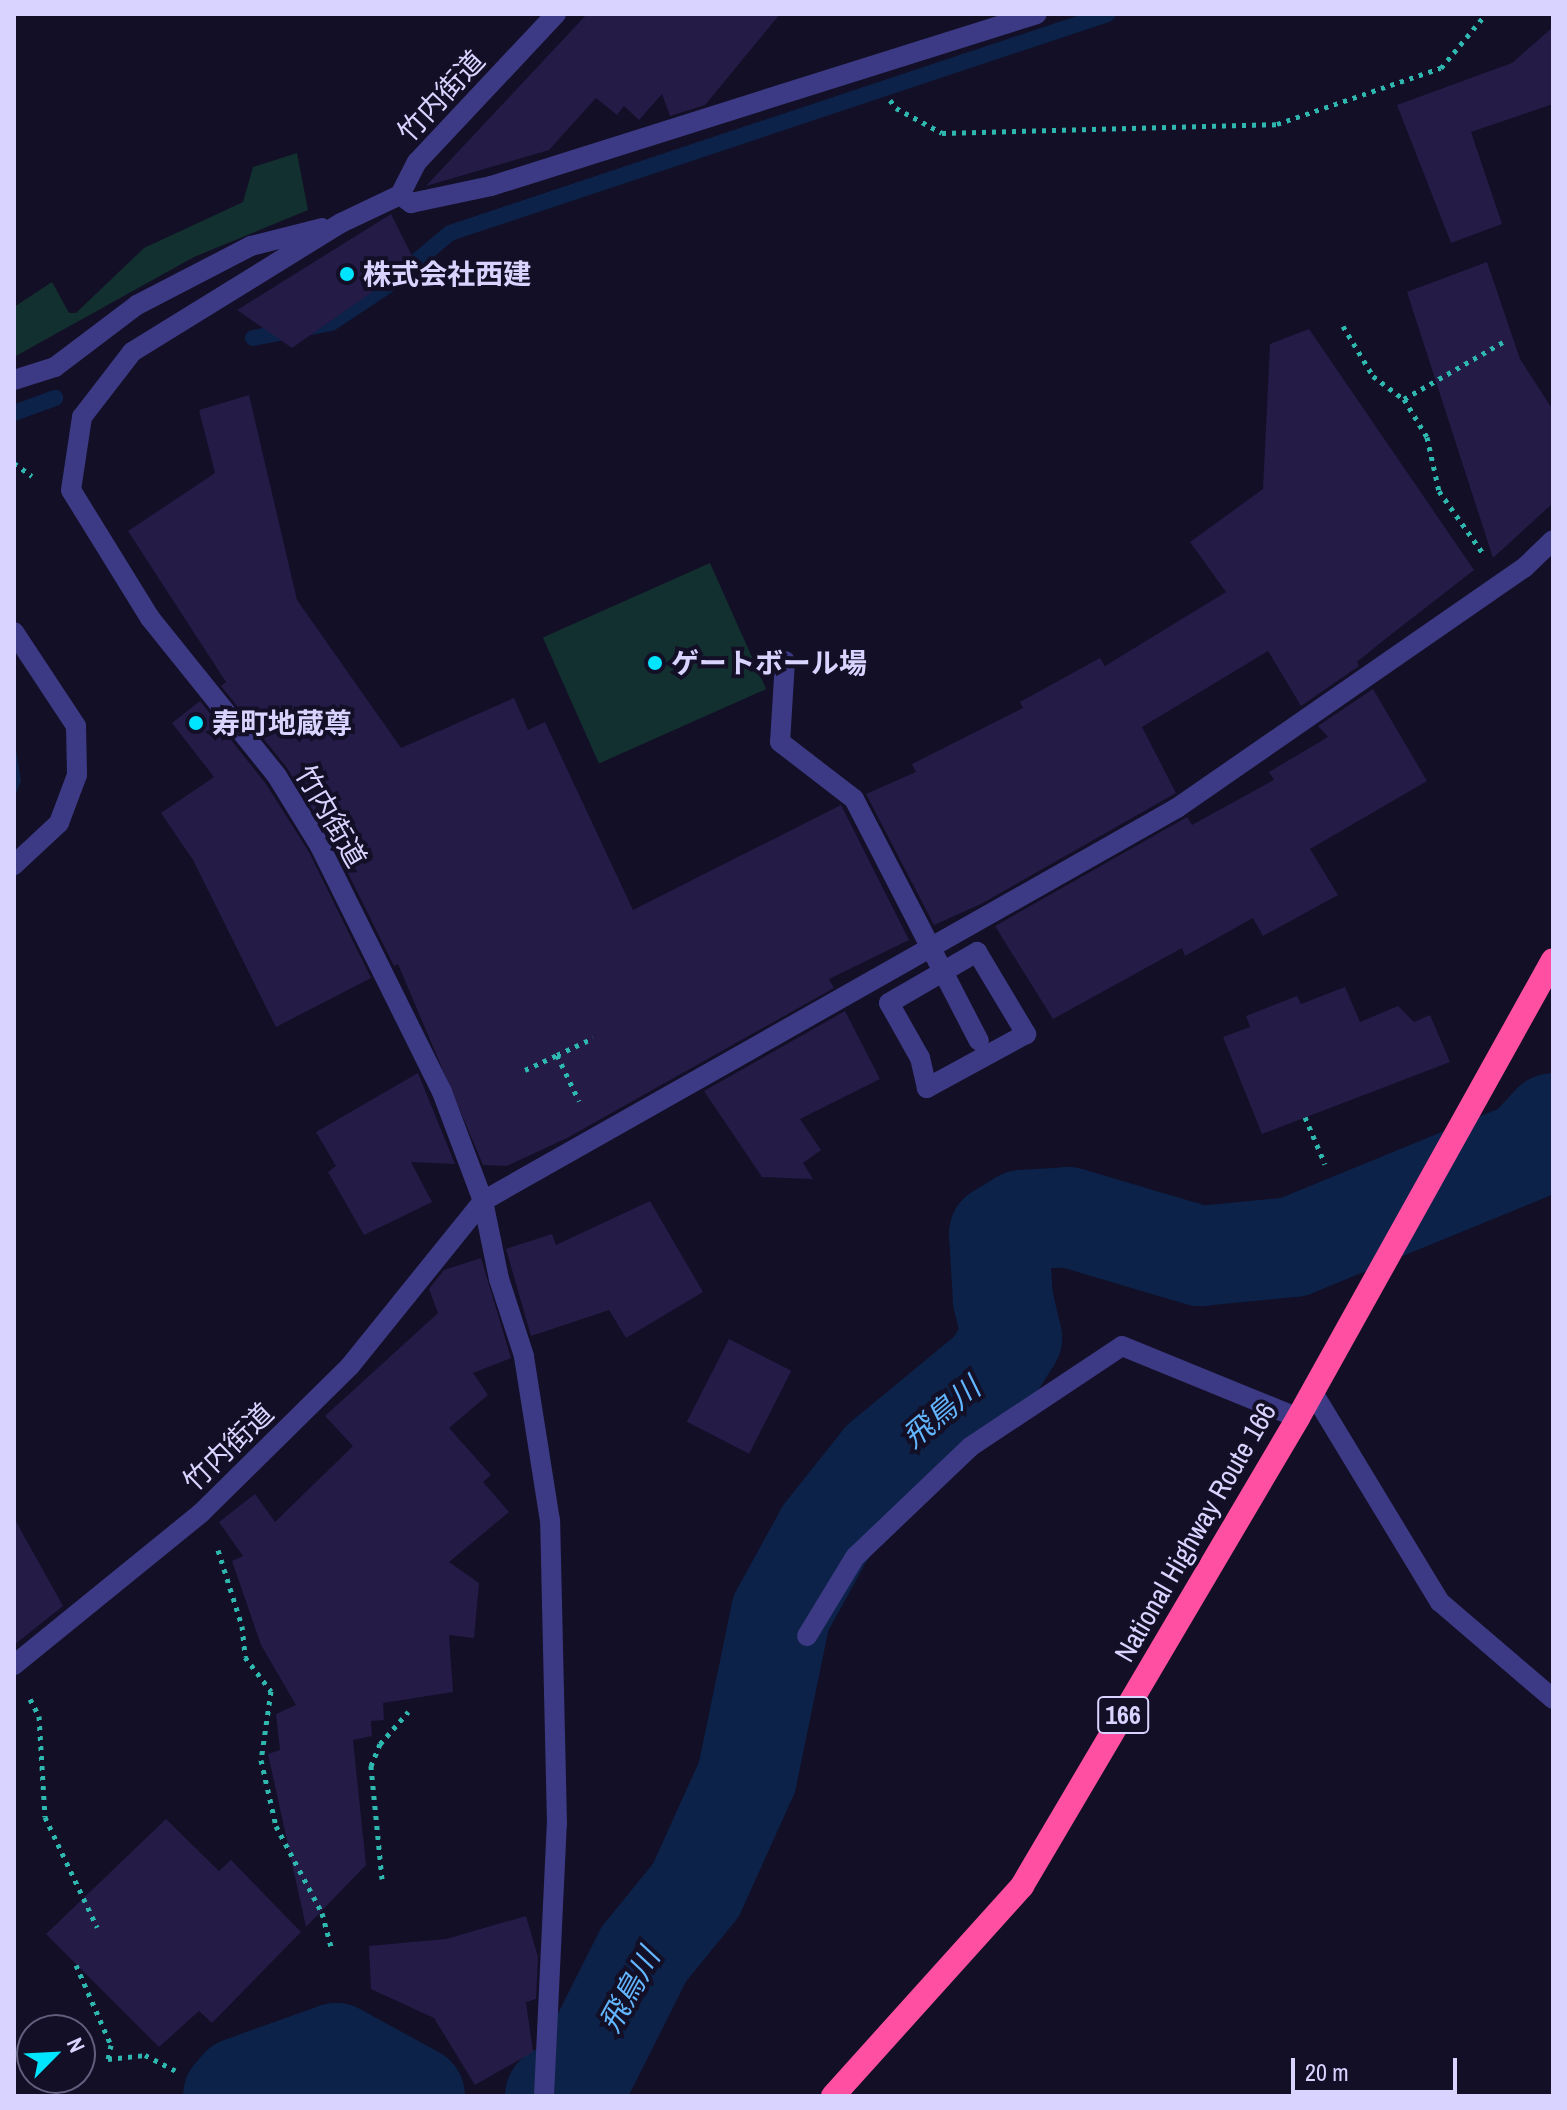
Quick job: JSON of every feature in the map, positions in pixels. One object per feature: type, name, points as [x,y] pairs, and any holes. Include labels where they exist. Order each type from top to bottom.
[{"type":"highway","name":"National Highway Route 166","points":[[833,2096],[1022,1886],[1298,1418],[1553,960]]},
{"type":"street","name":"竹内街道","points":[[14,1665],[201,1513],[350,1366],[483,1201],[442,1092],[320,846],[277,776],[150,618],[71,490],[82,417],[132,352],[341,223],[400,195],[417,162],[556,14]]},
{"type":"street","points":[[400,195],[411,203],[491,186],[869,70],[1037,14]]},
{"type":"street","points":[[14,380],[55,367],[137,305],[251,246],[341,223]]},
{"type":"street","points":[[544,2088],[555,1947],[557,1824],[550,1521],[524,1356],[499,1279],[483,1201],[931,951],[1177,808],[1503,583],[1553,540]]},
{"type":"street","points":[[14,632],[76,726],[77,775],[59,823],[14,865]]},
{"type":"street","points":[[785,661],[780,742],[854,799],[979,1041]]},
{"type":"street","points":[[977,952],[1026,1034],[927,1088],[911,1038],[889,1003],[943,972],[977,952]]},
{"type":"street","points":[[807,1636],[855,1557],[970,1447],[1122,1346],[1298,1418]]},
{"type":"street","points":[[1312,1391],[1440,1602],[1553,1699]]},
{"type":"path","points":[[869,70],[896,108],[942,133],[1277,124],[1441,68],[1486,14]]},
{"type":"path","points":[[1343,326],[1373,376],[1404,399],[1427,437],[1439,491],[1503,583]]},
{"type":"path","points":[[1404,399],[1503,342]]},
{"type":"path","points":[[525,1070],[593,1038]]},
{"type":"path","points":[[557,1055],[596,1138]]},
{"type":"path","points":[[1305,1117],[1325,1164]]},
{"type":"path","points":[[201,1513],[231,1589],[245,1657],[271,1691],[261,1760],[276,1826],[322,1913],[332,1950]]},
{"type":"path","points":[[27,1693],[39,1716],[45,1817],[97,1927]]},
{"type":"path","points":[[382,1879],[371,1766],[380,1744],[408,1712]]},
{"type":"path","points":[[76,1965],[111,2045],[108,2059],[145,2055],[175,2070]]},
{"type":"green space","points":[[297,153],[308,210],[194,257],[14,357],[14,307],[52,282],[69,313],[76,313],[144,248],[243,202],[253,167]]},
{"type":"green space","name":"ゲートボール場","points":[[710,563],[766,689],[599,764],[543,637]]},
{"type":"water","points":[[14,737],[21,781],[14,799]]},
{"type":"building","points":[[587,14],[780,14],[705,105],[670,116],[662,94],[639,120],[624,106],[617,115],[596,98],[549,150],[426,186]]},
{"type":"building","points":[[1553,27],[1553,104],[1471,132],[1502,224],[1451,243],[1397,105],[1512,63]]},
{"type":"building","name":"株式会社西建","points":[[391,214],[415,262],[292,348],[237,310]]},
{"type":"building","points":[[1487,262],[1520,359],[1553,410],[1553,503],[1493,558],[1407,292]]},
{"type":"building","points":[[1309,329],[1474,570],[1357,662],[1359,666],[1301,706],[1268,651],[1142,727],[1176,793],[981,904],[934,925],[866,794],[916,772],[912,764],[1023,708],[1020,702],[1100,658],[1105,666],[1226,592],[1190,542],[1263,489],[1270,344]]},
{"type":"building","points":[[249,395],[297,600],[401,748],[514,698],[528,730],[545,722],[633,910],[841,805],[909,940],[829,979],[834,988],[567,1138],[507,1166],[483,1165],[398,964],[394,966],[331,839],[287,768],[221,686],[226,682],[128,531],[215,473],[199,410]]},
{"type":"building","points":[[1373,689],[1427,781],[1310,849],[1338,895],[1263,936],[1253,918],[1185,956],[1182,948],[1053,1019],[995,926],[1187,817],[1192,825],[1274,780],[1269,772],[1328,737],[1318,726]]},
{"type":"building","points":[[200,701],[266,784],[309,852],[371,978],[276,1027],[193,860],[161,813],[214,777],[172,723]]},
{"type":"building","points":[[1345,987],[1360,1022],[1398,1006],[1414,1022],[1430,1015],[1450,1062],[1262,1134],[1223,1037],[1250,1027],[1246,1016],[1297,996],[1301,1004]]},
{"type":"building","points":[[845,1011],[880,1079],[800,1119],[821,1150],[803,1163],[813,1179],[762,1177],[704,1091]]},
{"type":"building","points":[[418,1073],[455,1164],[411,1162],[432,1202],[364,1235],[328,1172],[336,1166],[316,1132]]},
{"type":"building","points":[[650,1201],[703,1292],[626,1338],[609,1310],[531,1336],[506,1249],[552,1234],[556,1245]]},
{"type":"building","points":[[481,1258],[511,1358],[473,1373],[488,1395],[449,1428],[491,1475],[483,1482],[509,1512],[449,1562],[479,1583],[474,1638],[449,1635],[453,1692],[383,1703],[384,1720],[371,1721],[372,1736],[353,1740],[366,1865],[306,1927],[268,1754],[280,1750],[276,1714],[296,1705],[261,1645],[232,1561],[243,1556],[219,1522],[255,1494],[275,1522],[353,1446],[325,1416],[438,1313],[429,1289],[444,1270]]},
{"type":"building","points":[[729,1339],[791,1371],[749,1454],[687,1422]]},
{"type":"building","points":[[14,1518],[63,1606],[14,1645]]},
{"type":"building","points":[[166,1819],[219,1871],[231,1860],[301,1932],[212,2023],[199,2011],[159,2047],[46,1934]]},
{"type":"building","points":[[526,1916],[538,1957],[536,1999],[526,2002],[533,2052],[475,2085],[434,2018],[371,1989],[369,1946],[446,1939]]},
{"type":"waterway","points":[[253,338],[331,323],[387,286],[450,233],[1108,14]]},
{"type":"waterway","points":[[14,413],[55,398]]},
{"type":"waterway","name":"飛鳥川","points":[[555,2096],[579,2083],[644,1954],[696,1890],[747,1777],[781,1613],[825,1533],[883,1460],[992,1370],[1012,1338],[1003,1300],[999,1234],[1022,1220],[1068,1217],[1200,1256],[1293,1247],[1527,1151],[1553,1123]]},
{"type":"waterway","name":"飛鳥川","points":[[233,2096],[241,2087],[336,2053],[415,2096]]},
{"type":"place","name":"株式会社西建","points":[[347,274]]},
{"type":"place","name":"ゲートボール場","points":[[655,663]]},
{"type":"place","name":"寿町地蔵尊","points":[[196,723]]}]
